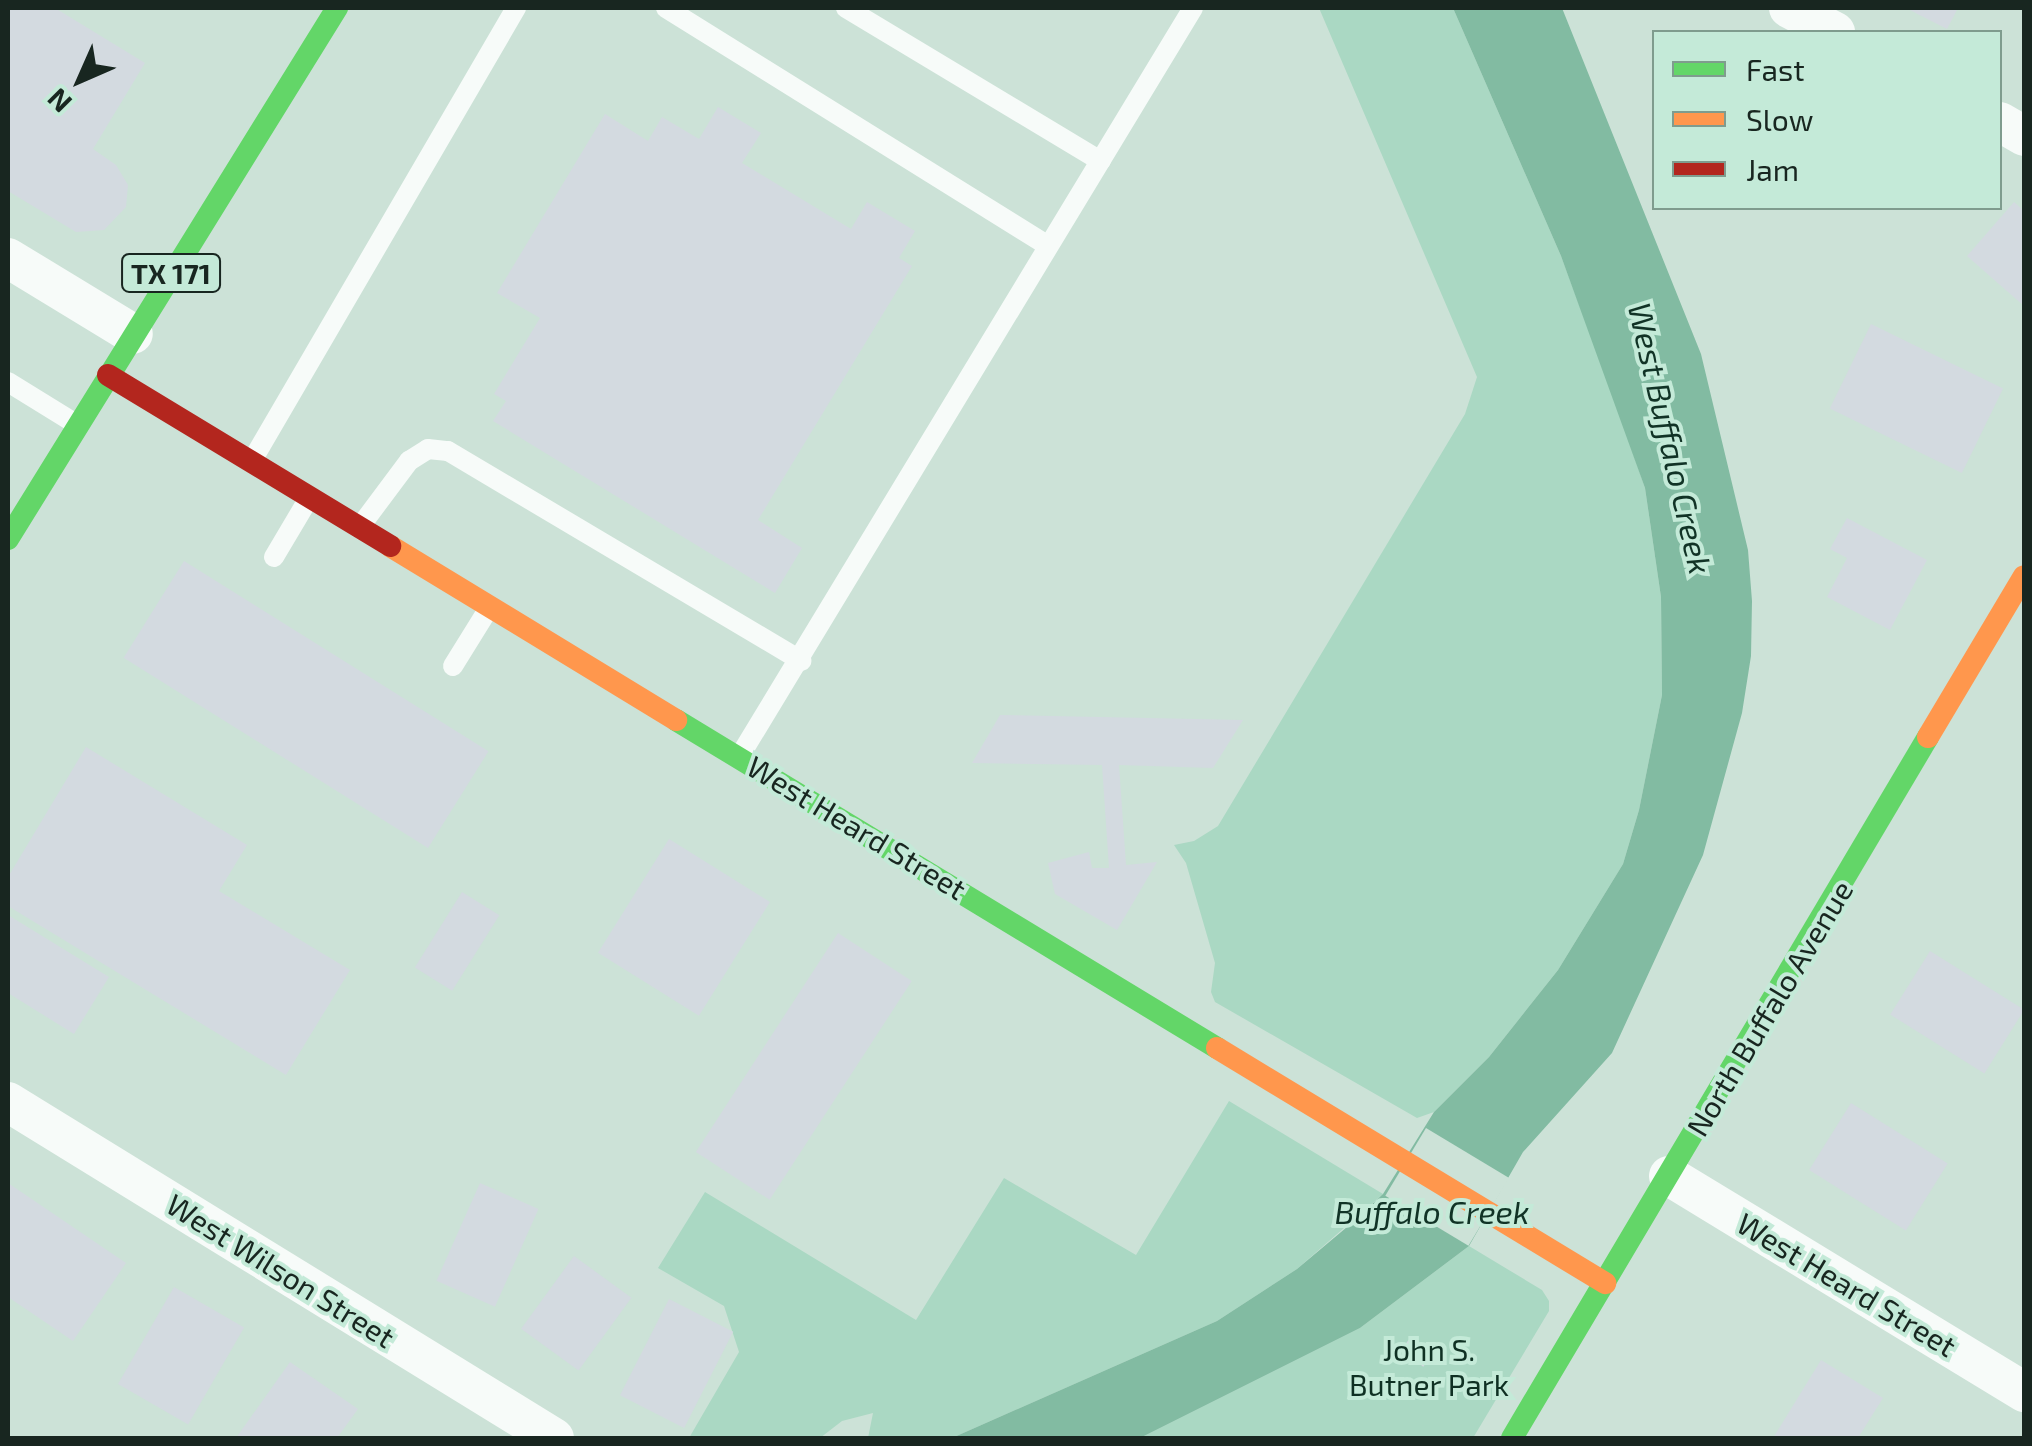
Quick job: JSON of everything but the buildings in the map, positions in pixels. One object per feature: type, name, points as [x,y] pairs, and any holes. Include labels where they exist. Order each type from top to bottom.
[{"type":"street","name":"TX 171","points":[[8,540],[336,8]]},
{"type":"street","points":[[1789,8],[1831,30]]},
{"type":"street","points":[[2002,123],[2024,136]]},
{"type":"street","points":[[8,258],[133,334]]},
{"type":"street","name":"West Heard Street","points":[[108,375],[1604,1283]]},
{"type":"street","name":"North Buffalo Avenue","points":[[1512,1438],[2024,576]]},
{"type":"street","name":"West Wilson Street","points":[[8,1102],[554,1438]]},
{"type":"street","name":"West Heard Street","points":[[1669,1176],[2024,1392]]},
{"type":"lane","points":[[252,460],[516,8]]},
{"type":"lane","points":[[666,8],[1046,245]]},
{"type":"lane","points":[[846,8],[1101,161]]},
{"type":"lane","points":[[740,756],[801,662],[1046,245],[1193,8]]},
{"type":"lane","points":[[8,382],[78,425]]},
{"type":"lane","points":[[360,526],[409,460],[428,449],[448,451],[801,662]]},
{"type":"lane","points":[[274,557],[310,496]]},
{"type":"lane","points":[[453,666],[492,605]]},
{"type":"green space","points":[[1319,8],[1453,8],[1561,256],[1611,390],[1645,488],[1661,597],[1662,695],[1639,810],[1623,864],[1558,970],[1489,1057],[1434,1112],[1417,1118],[1215,1002],[1211,992],[1215,963],[1186,863],[1174,845],[1194,841],[1218,826],[1465,414],[1477,377]]},
{"type":"green space","points":[[1229,1101],[1383,1194],[1297,1269],[1217,1321],[952,1438],[868,1438],[873,1413],[842,1421],[820,1438],[689,1438],[739,1352],[724,1306],[658,1268],[705,1192],[916,1320],[1004,1178],[1136,1255]]},
{"type":"green space","name":"John S. Butner Park","points":[[1469,1246],[1542,1290],[1549,1301],[1549,1311],[1473,1438],[1140,1438],[1360,1328]]},
{"type":"water","name":"Buffalo Creek","points":[[1453,8],[1562,8],[1701,354],[1748,550],[1752,601],[1751,656],[1742,713],[1703,855],[1612,1053],[1523,1152],[1469,1246],[1360,1328],[1140,1438],[952,1438],[1217,1321],[1297,1269],[1353,1222],[1383,1194],[1434,1112],[1489,1057],[1558,970],[1623,864],[1639,810],[1662,695],[1661,597],[1645,488],[1561,256]]},
{"type":"pier","points":[[1426,1128],[1509,1178],[1468,1246],[1385,1196]]},
{"type":"traffic: fast","points":[[8,539],[337,8]]},
{"type":"traffic: fast","points":[[676,720],[1217,1048]]},
{"type":"traffic: fast","points":[[1512,1438],[1928,737]]},
{"type":"traffic: slow","points":[[390,546],[676,720]]},
{"type":"traffic: slow","points":[[1928,737],[2024,576]]},
{"type":"traffic: slow","points":[[1217,1048],[1605,1283]]},
{"type":"traffic: jam","points":[[108,375],[390,546]]},
{"type":"water label","name":"West Buffalo Creek","points":[[1671,438]]}]
